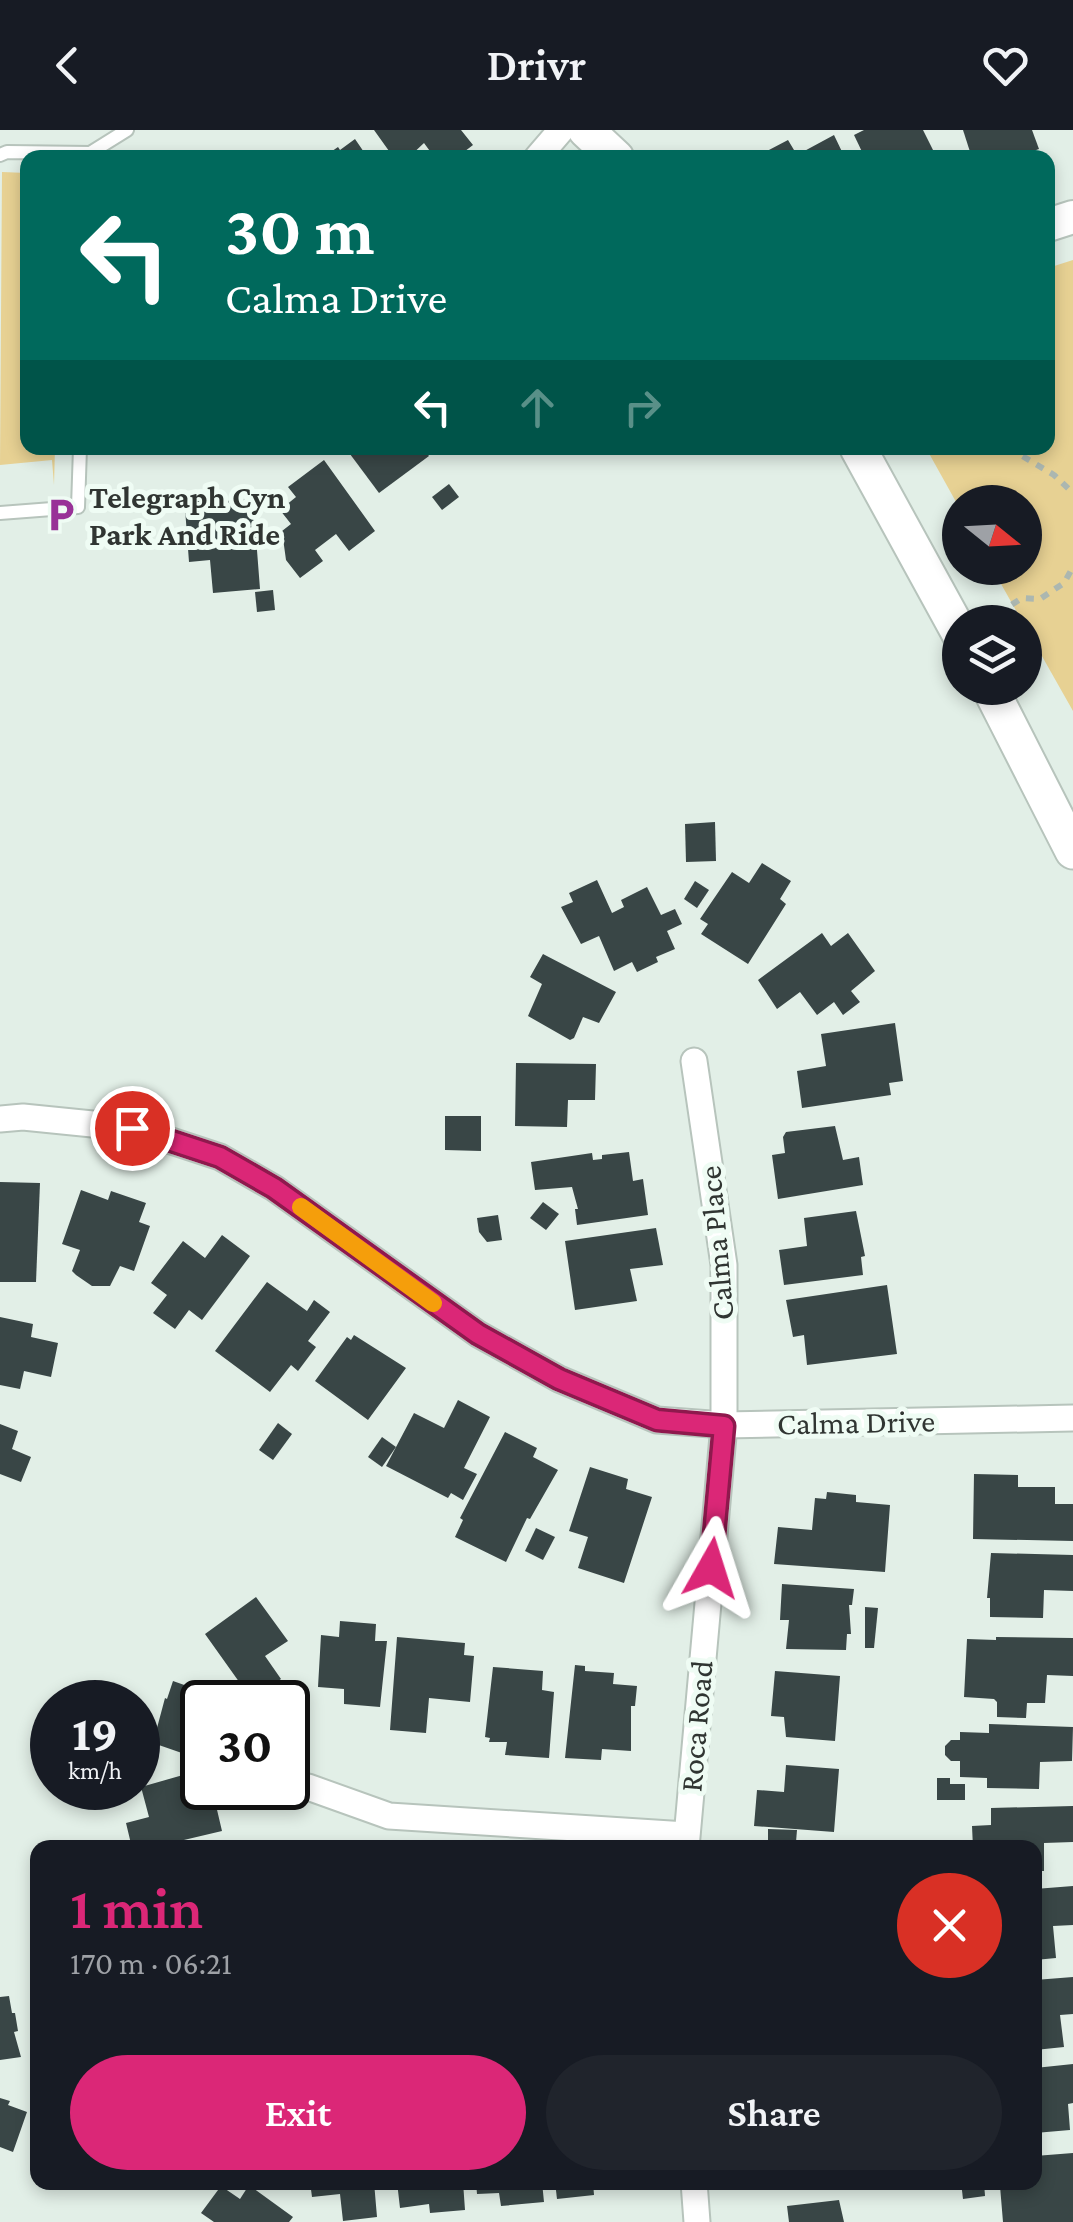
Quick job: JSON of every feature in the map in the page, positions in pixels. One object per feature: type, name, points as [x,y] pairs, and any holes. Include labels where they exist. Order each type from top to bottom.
[{"type":"main road","points":[[586,130],[607,150]]},
{"type":"main road","points":[[862,455],[944,605]]},
{"type":"main road","points":[[999,705],[1073,851]]},
{"type":"street","points":[[543,150],[562,130]]},
{"type":"street","name":"Calma Place","points":[[694,1061],[724,1265],[724,1426]]},
{"type":"street","name":"Calma Drive","points":[[0,1119],[23,1117],[132,1128],[220,1157],[274,1188],[478,1334],[559,1379],[657,1420],[724,1426],[1073,1418]]},
{"type":"street","name":"Roca Road","points":[[686,1840],[724,1426]]},
{"type":"street","points":[[310,1788],[389,1816],[674,1840]]},
{"type":"street","points":[[695,2190],[697,2222]]},
{"type":"lane","points":[[99,150],[128,130]]},
{"type":"lane","points":[[0,513],[78,507],[80,455]]},
{"type":"path","points":[[1021,455],[1054,474],[1073,493]]},
{"type":"path","points":[[1011,605],[1022,598],[1040,600],[1068,583],[1073,567]]},
{"type":"shaded area","points":[[2,172],[20,173],[20,455],[55,455],[54,485],[52,460],[0,465]]},
{"type":"shaded area","points":[[1073,260],[1073,711],[1042,656],[1042,605],[1013,605],[1002,585],[1042,585],[1042,485],[947,485],[930,455],[1055,455],[1055,266]]},
{"type":"building","points":[[374,130],[461,130],[473,145],[466,150],[429,150],[424,143],[417,150],[388,150]]},
{"type":"building","points":[[864,130],[923,130],[933,150],[861,150],[854,135]]},
{"type":"building","points":[[963,130],[1032,130],[1039,149],[1036,150],[969,150]]},
{"type":"building","points":[[834,135],[841,150],[806,150]]},
{"type":"building","points":[[355,139],[363,150],[340,150]]},
{"type":"building","points":[[788,140],[794,150],[769,150]]},
{"type":"building","points":[[351,455],[428,455],[429,456],[379,493]]},
{"type":"building","points":[[324,460],[375,531],[349,551],[336,534],[315,550],[323,561],[300,578],[286,560],[282,531],[291,524],[280,510],[296,497],[288,487]]},
{"type":"building","points":[[449,484],[459,497],[442,510],[432,497]]},
{"type":"building","points":[[224,492],[224,501],[253,499],[260,589],[213,593],[210,560],[189,562],[184,495]]},
{"type":"building","points":[[273,590],[275,610],[257,612],[255,592]]},
{"type":"building","points":[[715,822],[716,861],[686,862],[685,824]]},
{"type":"building","points":[[762,863],[791,881],[780,899],[786,904],[748,964],[701,934],[708,924],[700,919],[732,872],[749,883]]},
{"type":"building","points":[[597,880],[612,913],[624,907],[621,900],[647,887],[661,915],[675,909],[682,924],[667,931],[675,949],[637,972],[632,962],[614,971],[599,936],[581,944],[561,907],[573,902],[569,893]]},
{"type":"building","points":[[695,881],[709,890],[697,908],[684,899]]},
{"type":"building","points":[[822,933],[831,946],[848,933],[875,971],[851,991],[860,1002],[843,1015],[834,1002],[817,1015],[800,992],[777,1009],[758,980]]},
{"type":"building","points":[[543,954],[616,992],[599,1023],[583,1017],[570,1040],[528,1016],[542,984],[530,977]]},
{"type":"building","points":[[895,1023],[903,1081],[889,1083],[891,1095],[802,1108],[797,1071],[826,1066],[821,1034]]},
{"type":"building","points":[[516,1063],[596,1064],[595,1100],[568,1100],[567,1127],[515,1126]]},
{"type":"building","points":[[445,1116],[481,1116],[481,1151],[445,1150]]},
{"type":"building","points":[[835,1126],[843,1160],[859,1157],[863,1185],[778,1199],[772,1155],[785,1153],[786,1132]]},
{"type":"building","points":[[629,1152],[633,1181],[643,1179],[648,1215],[577,1225],[578,1209],[572,1187],[535,1190],[531,1162],[592,1153],[593,1160]]},
{"type":"building","points":[[0,1182],[40,1183],[36,1282],[0,1282]]},
{"type":"building","points":[[81,1190],[108,1200],[111,1191],[146,1203],[139,1222],[150,1226],[134,1271],[120,1266],[110,1286],[92,1286],[76,1275],[72,1271],[80,1250],[62,1244]]},
{"type":"building","points":[[543,1202],[559,1214],[546,1230],[530,1218]]},
{"type":"building","points":[[856,1211],[865,1256],[861,1257],[863,1275],[784,1285],[779,1250],[807,1246],[804,1218]]},
{"type":"building","points":[[498,1215],[502,1240],[487,1242],[479,1232],[477,1218]]},
{"type":"building","points":[[656,1228],[663,1265],[630,1269],[637,1301],[575,1310],[565,1241]]},
{"type":"building","points":[[222,1235],[250,1256],[202,1320],[189,1310],[175,1329],[153,1313],[167,1295],[151,1283],[183,1241],[205,1258]]},
{"type":"building","points":[[267,1282],[307,1311],[314,1300],[330,1312],[308,1341],[316,1347],[298,1371],[291,1365],[270,1392],[215,1351]]},
{"type":"building","points":[[887,1285],[897,1354],[807,1365],[804,1335],[793,1337],[786,1300]]},
{"type":"building","points":[[0,1317],[33,1324],[31,1337],[58,1343],[51,1377],[24,1371],[20,1389],[0,1385]]},
{"type":"building","points":[[354,1335],[406,1368],[368,1420],[315,1381],[347,1337],[351,1340]]},
{"type":"building","points":[[458,1400],[490,1417],[464,1468],[477,1474],[463,1500],[451,1493],[448,1498],[386,1466],[414,1413],[444,1428]]},
{"type":"building","points":[[278,1423],[292,1434],[273,1460],[259,1450]]},
{"type":"building","points":[[0,1424],[18,1431],[12,1449],[31,1457],[21,1482],[0,1474]]},
{"type":"building","points":[[505,1432],[537,1448],[533,1457],[558,1470],[530,1519],[527,1518],[506,1562],[455,1537],[463,1520],[460,1518]]},
{"type":"building","points":[[382,1437],[396,1447],[382,1467],[368,1457]]},
{"type":"building","points":[[590,1467],[628,1479],[626,1489],[652,1497],[624,1583],[578,1568],[588,1537],[569,1531]]},
{"type":"building","points":[[974,1474],[1018,1475],[1018,1487],[1055,1487],[1055,1504],[1073,1504],[1073,1541],[973,1539]]},
{"type":"building","points":[[827,1492],[856,1495],[856,1502],[890,1505],[885,1572],[774,1564],[778,1527],[812,1530],[815,1498],[826,1499]]},
{"type":"building","points":[[536,1528],[555,1537],[543,1560],[525,1551]]},
{"type":"building","points":[[991,1553],[1073,1555],[1073,1591],[1044,1590],[1043,1618],[990,1617],[987,1598]]},
{"type":"building","points":[[782,1584],[854,1589],[846,1650],[786,1649],[789,1620],[780,1620]]},
{"type":"building","points":[[256,1597],[288,1641],[265,1656],[281,1679],[238,1680],[205,1634]]},
{"type":"building","points":[[865,1607],[878,1608],[874,1648],[865,1648]]},
{"type":"building","points":[[340,1621],[376,1624],[375,1641],[387,1641],[380,1707],[344,1704],[344,1689],[318,1687],[321,1635],[339,1637]]},
{"type":"building","points":[[397,1637],[465,1643],[464,1655],[474,1656],[470,1702],[429,1698],[426,1733],[390,1730]]},
{"type":"building","points":[[1073,1638],[1073,1676],[1047,1675],[1045,1703],[1027,1703],[1026,1718],[997,1717],[994,1699],[964,1697],[967,1639]]},
{"type":"building","points":[[575,1665],[585,1666],[585,1671],[614,1673],[613,1684],[637,1686],[635,1706],[631,1706],[631,1751],[602,1749],[601,1760],[565,1758]]},
{"type":"building","points":[[493,1667],[543,1671],[542,1690],[554,1692],[549,1758],[505,1755],[507,1742],[489,1742],[490,1738],[485,1737]]},
{"type":"building","points":[[775,1671],[840,1676],[835,1741],[786,1737],[784,1717],[771,1716]]},
{"type":"building","points":[[173,1681],[180,1683],[180,1752],[160,1745],[160,1717]]},
{"type":"building","points":[[989,1724],[1073,1727],[1072,1761],[1040,1762],[1039,1789],[987,1788],[987,1778],[960,1777],[960,1761],[951,1761],[945,1755],[945,1746],[951,1740],[960,1740],[960,1732],[989,1733]]},
{"type":"building","points":[[786,1765],[839,1769],[834,1832],[754,1826],[757,1790],[784,1792]]},
{"type":"building","points":[[180,1776],[180,1810],[217,1810],[222,1831],[184,1840],[130,1840],[126,1823],[149,1817],[147,1810],[160,1810],[160,1782]]},
{"type":"building","points":[[937,1778],[950,1778],[950,1784],[965,1784],[965,1800],[937,1800]]},
{"type":"building","points":[[1073,1806],[1073,1842],[1044,1843],[1042,1871],[1042,1840],[973,1840],[972,1826],[991,1825],[991,1808]]},
{"type":"building","points":[[768,1829],[797,1830],[796,1840],[768,1840]]},
{"type":"building","points":[[1073,1886],[1073,1925],[1053,1926],[1056,1958],[1042,1959],[1042,1888]]},
{"type":"building","points":[[1073,1977],[1073,2014],[1060,2015],[1064,2047],[1042,2049],[1042,1979]]},
{"type":"building","points":[[9,1996],[21,2057],[0,2060],[0,1997]]},
{"type":"building","points":[[1073,2064],[1073,2103],[1068,2104],[1070,2130],[1042,2132],[1042,2067]]},
{"type":"building","points":[[0,2098],[27,2112],[13,2152],[0,2147]]},
{"type":"building","points":[[1073,2153],[1073,2222],[1003,2222],[1000,2190],[1042,2190],[1042,2155]]},
{"type":"building","points":[[218,2190],[227,2190],[240,2199],[246,2190],[256,2190],[293,2217],[289,2222],[214,2222],[201,2213]]},
{"type":"building","points":[[311,2190],[375,2190],[377,2217],[343,2221],[340,2194],[312,2197]]},
{"type":"building","points":[[398,2190],[464,2190],[465,2210],[430,2213],[429,2204],[400,2208]]},
{"type":"building","points":[[477,2190],[543,2190],[544,2202],[501,2206],[499,2193],[477,2194]]},
{"type":"building","points":[[556,2190],[594,2190],[594,2195],[557,2199]]},
{"type":"building","points":[[962,2190],[985,2190],[985,2196],[963,2199]]},
{"type":"building","points":[[839,2200],[844,2222],[789,2222],[787,2206]]},
{"type":"slow traffic","points":[[301,1207],[433,1303]]},
{"type":"place","name":"Telegraph Cyn Park And Ride","points":[[61,515]]},
{"type":"route","points":[[132,1128],[220,1157],[274,1188],[478,1334],[559,1379],[657,1420],[724,1426],[711,1568]]}]
